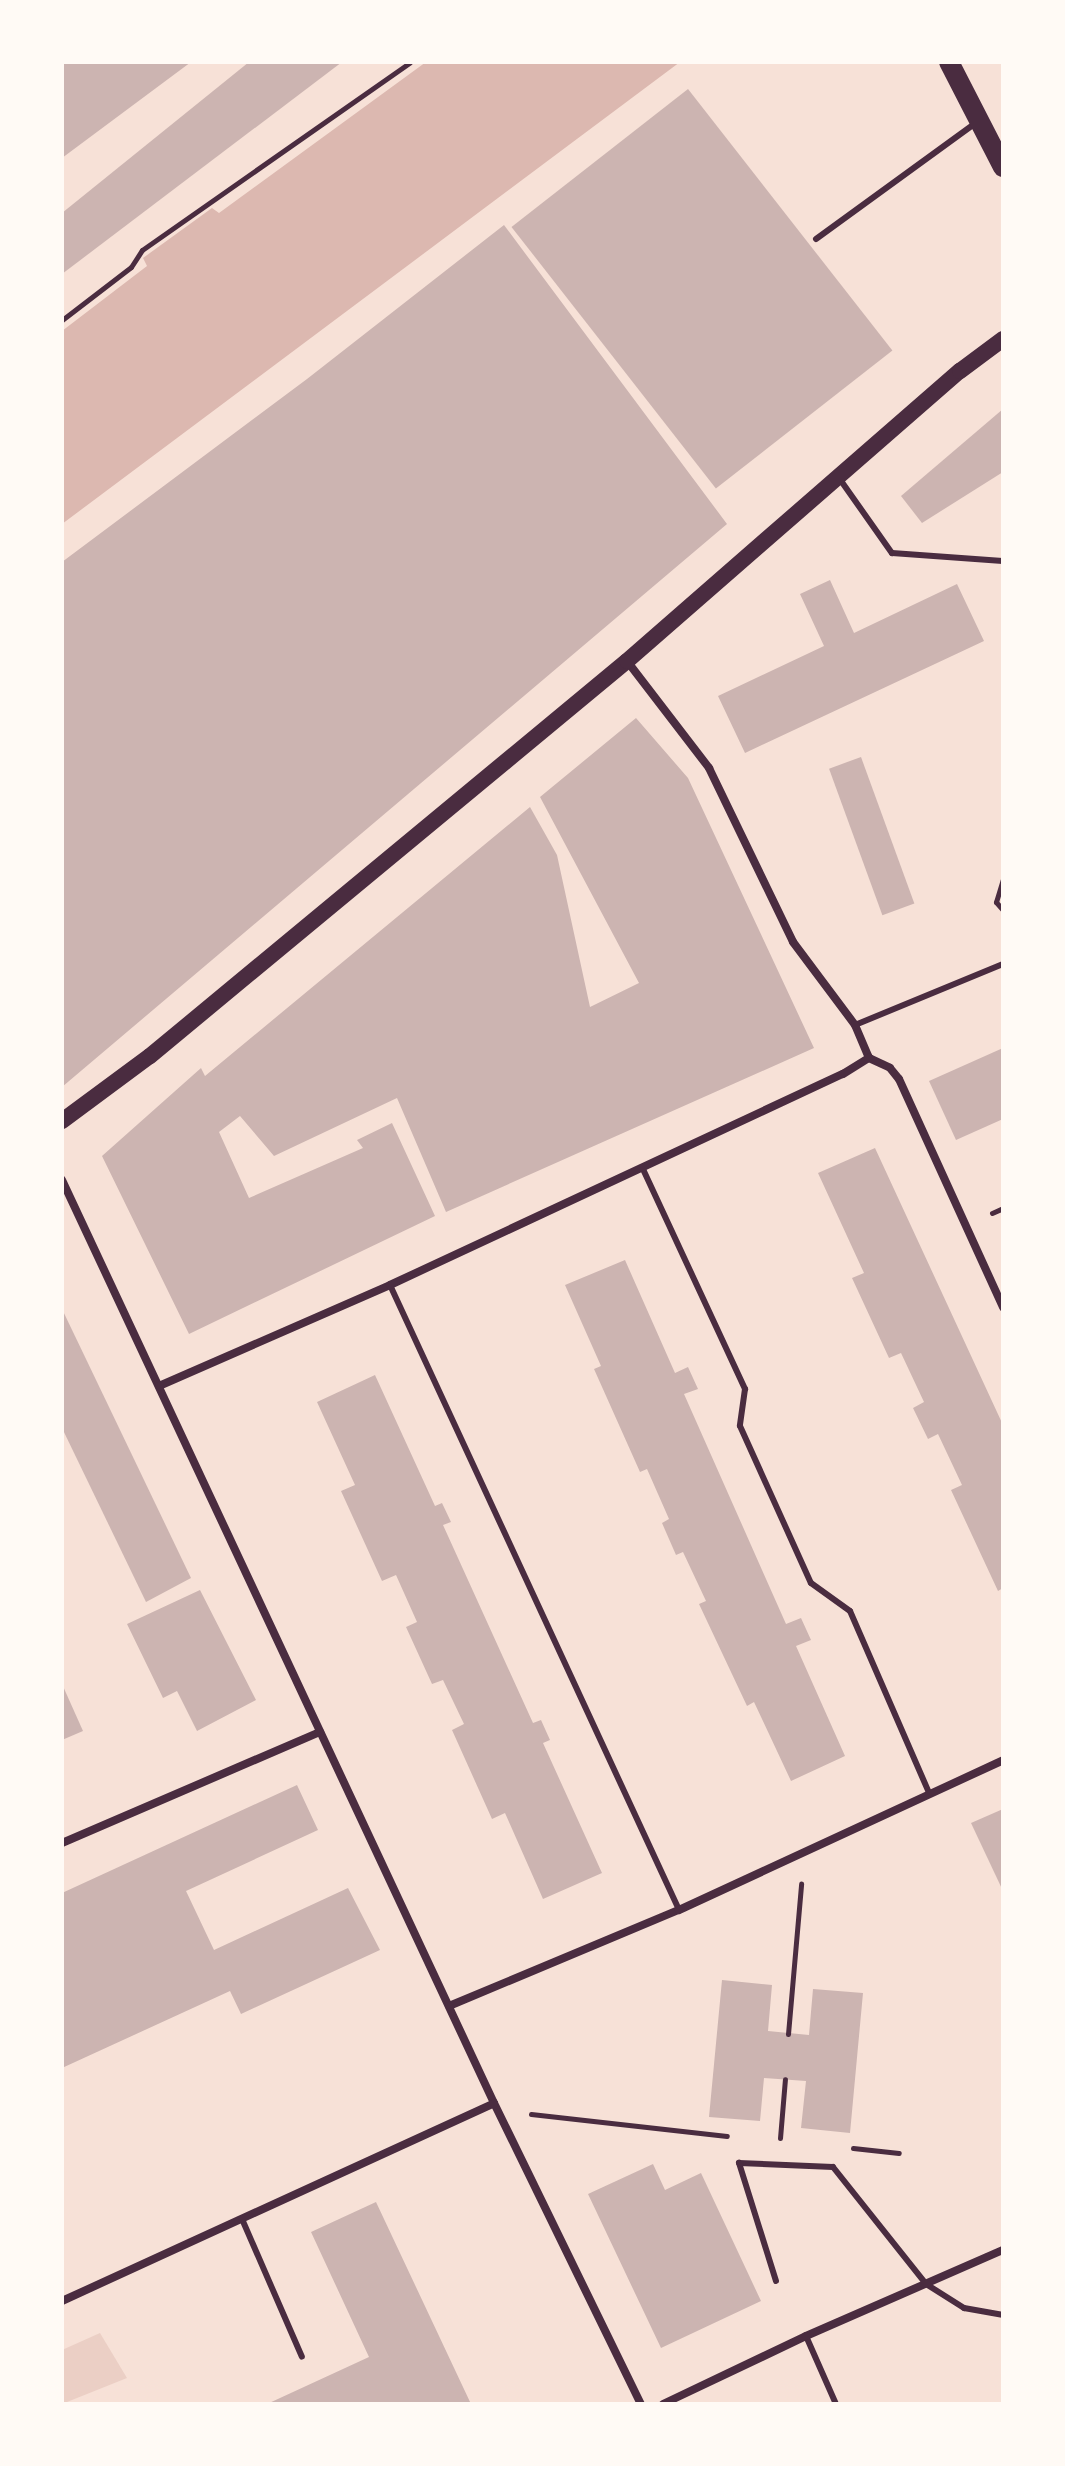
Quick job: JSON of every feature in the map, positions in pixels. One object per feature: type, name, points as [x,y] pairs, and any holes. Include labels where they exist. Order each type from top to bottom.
[{"type":"main road","points":[[949,62],[1003,167]]},
{"type":"main road","points":[[62,1121],[162,1046],[627,661],[960,371],[1003,339]]},
{"type":"street","points":[[627,661],[709,768],[793,942],[855,1025],[869,1058],[890,1068],[899,1079],[1003,1307]]},
{"type":"street","points":[[159,1386],[390,1285],[843,1074],[869,1058]]},
{"type":"street","points":[[62,1180],[496,2106],[641,2404]]},
{"type":"street","points":[[62,1843],[320,1732]]},
{"type":"street","points":[[449,2006],[679,1910],[1003,1760]]},
{"type":"street","points":[[62,2301],[496,2106]]},
{"type":"street","points":[[663,2404],[806,2336],[1003,2250]]},
{"type":"lane","points":[[816,239],[980,120]]},
{"type":"lane","points":[[839,478],[892,553],[1003,561]]},
{"type":"lane","points":[[855,1025],[1003,964]]},
{"type":"lane","points":[[642,1165],[745,1389],[740,1426],[800,1559],[811,1583],[850,1611],[929,1793]]},
{"type":"lane","points":[[390,1285],[679,1910]]},
{"type":"lane","points":[[776,2281],[739,2163],[833,2167],[926,2284],[964,2308],[1003,2315]]},
{"type":"lane","points":[[242,2219],[302,2357]]},
{"type":"lane","points":[[806,2336],[836,2404]]},
{"type":"path","points":[[62,320],[131,267],[142,250],[410,62]]},
{"type":"path","points":[[1003,879],[996,902],[1003,910]]},
{"type":"path","points":[[788,2034],[804,1851]]},
{"type":"path","points":[[780,2141],[785,2079]]},
{"type":"path","points":[[496,2106],[736,2137]]},
{"type":"path","points":[[765,2140],[795,2143]]},
{"type":"path","points":[[840,2147],[899,2153]]},
{"type":"shaded area","points":[[426,62],[680,62],[62,524],[62,331],[147,266],[143,258],[212,208],[219,213]]},
{"type":"shaded area","points":[[100,2333],[127,2378],[62,2404],[62,2350]]},
{"type":"building","points":[[62,62],[191,62],[62,158]]},
{"type":"building","points":[[249,62],[342,62],[62,274],[62,213]]},
{"type":"building","points":[[688,89],[892,351],[716,489],[511,227]]},
{"type":"building","points":[[504,225],[727,524],[62,1087],[62,562],[307,379]]},
{"type":"building","points":[[1003,409],[1003,472],[922,523],[901,496]]},
{"type":"building","points":[[830,580],[854,633],[957,584],[984,641],[745,753],[718,696],[824,646],[800,594]]},
{"type":"building","points":[[636,718],[688,778],[814,1048],[446,1212],[397,1098],[274,1156],[240,1116],[219,1132],[249,1198],[363,1148],[357,1140],[392,1123],[435,1216],[189,1334],[102,1156],[201,1068],[205,1076],[530,807],[557,855],[590,1007],[639,983],[540,797]]},
{"type":"building","points":[[861,757],[914,904],[882,915],[829,769]]},
{"type":"building","points":[[1003,1048],[1003,1119],[956,1140],[929,1081]]},
{"type":"building","points":[[875,1148],[1003,1425],[1003,1588],[998,1591],[951,1490],[962,1485],[938,1434],[928,1439],[913,1408],[924,1402],[901,1353],[889,1358],[852,1278],[864,1273],[818,1173]]},
{"type":"building","points":[[625,1260],[675,1373],[688,1367],[698,1389],[684,1394],[786,1624],[801,1618],[811,1640],[796,1646],[845,1756],[791,1781],[754,1702],[747,1706],[699,1604],[706,1601],[683,1552],[676,1555],[662,1523],[669,1519],[647,1469],[640,1472],[594,1369],[601,1366],[565,1285]]},
{"type":"building","points":[[62,1309],[191,1578],[146,1602],[62,1428]]},
{"type":"building","points":[[375,1375],[435,1506],[442,1503],[451,1522],[443,1525],[533,1723],[541,1720],[550,1740],[543,1743],[602,1873],[543,1899],[505,1813],[492,1819],[452,1730],[464,1724],[443,1680],[432,1684],[406,1627],[417,1622],[396,1575],[382,1581],[341,1491],[355,1485],[317,1402]]},
{"type":"building","points":[[200,1590],[256,1700],[197,1731],[177,1691],[163,1698],[127,1624]]},
{"type":"building","points":[[62,1684],[83,1731],[62,1740]]},
{"type":"building","points":[[297,1785],[318,1830],[186,1891],[214,1950],[348,1888],[380,1950],[241,2014],[230,1991],[62,2068],[62,1893]]},
{"type":"building","points":[[1003,1809],[1003,1891],[971,1823]]},
{"type":"building","points":[[722,1980],[772,1985],[768,2031],[809,2035],[813,1989],[863,1993],[850,2133],[801,2128],[806,2081],[764,2078],[760,2121],[709,2117]]},
{"type":"building","points":[[653,2164],[665,2190],[701,2173],[761,2301],[661,2348],[588,2194]]},
{"type":"building","points":[[376,2202],[471,2404],[267,2404],[369,2357],[311,2232]]}]
